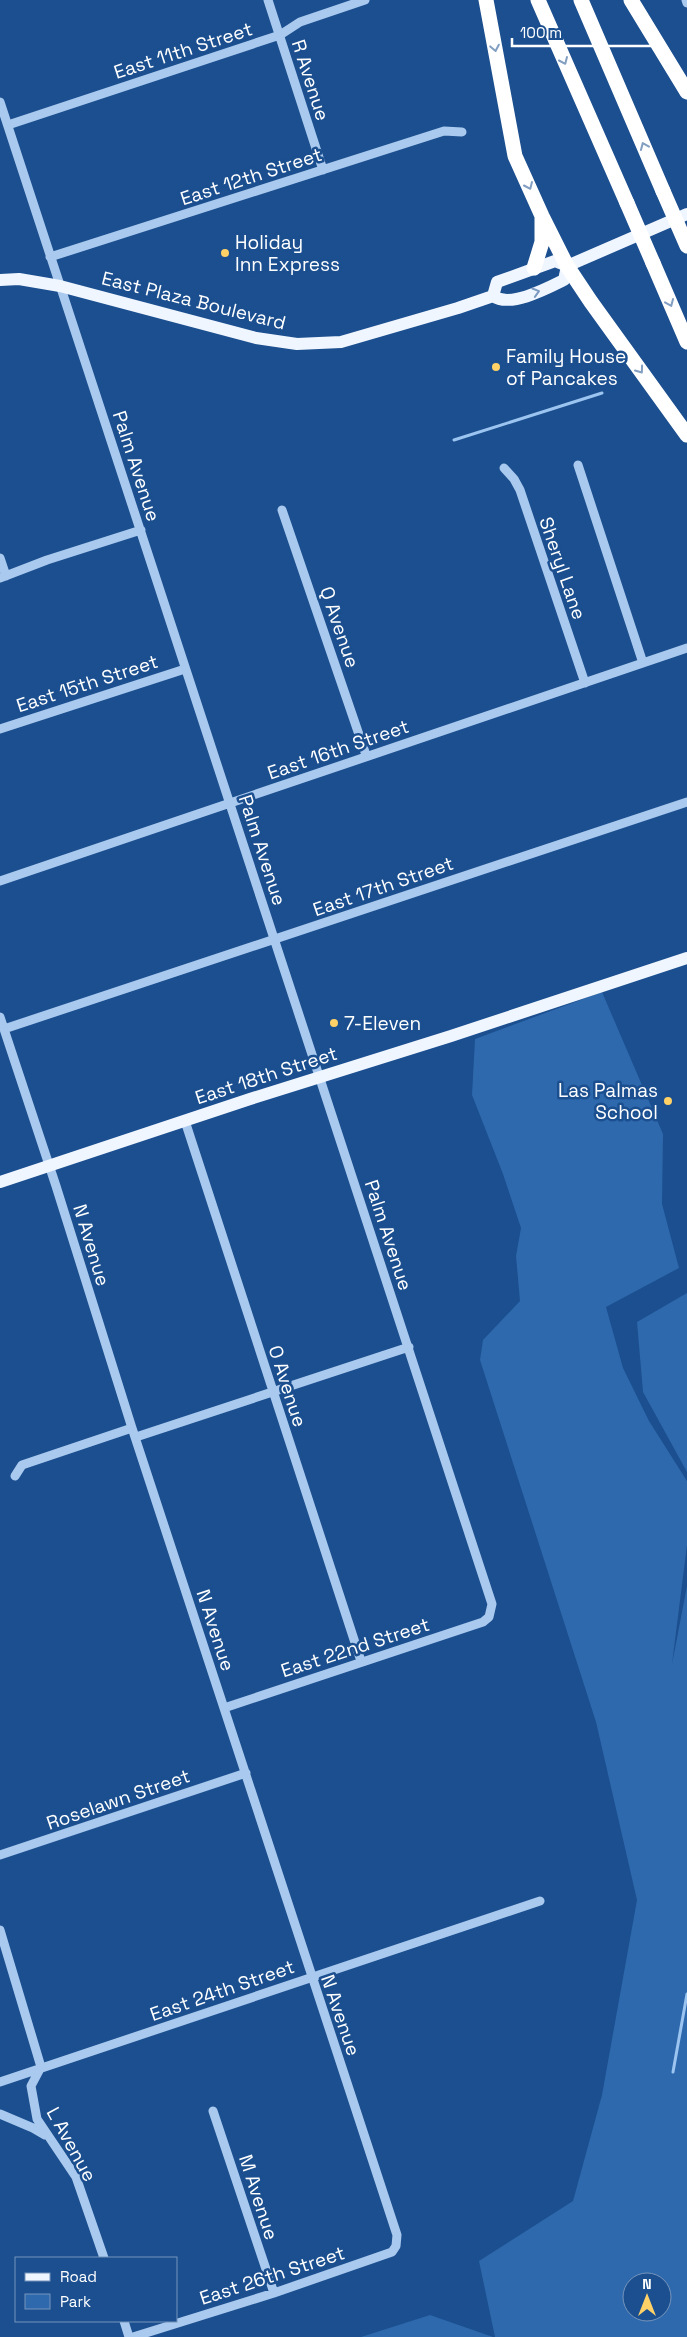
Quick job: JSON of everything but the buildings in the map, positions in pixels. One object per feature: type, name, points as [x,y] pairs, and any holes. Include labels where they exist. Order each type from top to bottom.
[{"type":"highway","points":[[486,0],[515,156],[542,216],[568,266],[591,302],[687,436]]},
{"type":"highway","points":[[538,0],[687,342]]},
{"type":"highway","points":[[581,0],[687,246]]},
{"type":"highway","points":[[631,0],[687,92]]},
{"type":"highway","points":[[534,268],[542,242],[542,216]]},
{"type":"main road","points":[[493,296],[497,282],[555,261],[568,266],[687,214]]},
{"type":"main road","name":"East Plaza Boulevard","points":[[0,280],[19,279],[60,286],[256,338],[297,344],[341,342],[493,296],[506,301],[545,290],[564,280],[568,266]]},
{"type":"main road","name":"East 18th Street","points":[[0,1182],[320,1076],[447,1038],[687,958]]},
{"type":"street","name":"R Avenue","points":[[268,0],[324,170]]},
{"type":"street","name":"East 11th Street","points":[[8,125],[280,35],[300,22],[365,0]]},
{"type":"street","name":"Palm Avenue","points":[[0,102],[142,530],[184,669],[231,804],[409,1347],[492,1610]]},
{"type":"street","name":"East 12th Street","points":[[50,257],[444,131],[462,132]]},
{"type":"street","points":[[578,465],[643,663]]},
{"type":"street","name":"Sheryl Lane","points":[[504,468],[514,479],[520,490],[585,683]]},
{"type":"street","name":"Q Avenue","points":[[282,510],[366,755]]},
{"type":"street","points":[[0,558],[3,577],[47,560],[142,530]]},
{"type":"street","name":"East 16th Street","points":[[0,881],[231,804],[366,755],[687,648]]},
{"type":"street","name":"East 15th Street","points":[[0,729],[184,669]]},
{"type":"street","name":"East 17th Street","points":[[4,1029],[687,802]]},
{"type":"street","name":"N Avenue","points":[[0,1018],[50,1166],[134,1433],[397,2235],[396,2246],[392,2252]]},
{"type":"street","name":"O Avenue","points":[[184,1121],[361,1662]]},
{"type":"street","points":[[15,1476],[22,1466],[273,1392],[409,1347]]},
{"type":"street","name":"East 22nd Street","points":[[224,1708],[483,1622],[489,1617],[492,1610]]},
{"type":"street","name":"Roselawn Street","points":[[0,1855],[246,1773]]},
{"type":"street","name":"East 24th Street","points":[[0,2082],[540,1901]]},
{"type":"street","points":[[0,1930],[41,2067]]},
{"type":"street","name":"L Avenue","points":[[41,2067],[31,2086],[32,2100],[37,2119],[47,2137],[76,2177],[104,2257]]},
{"type":"street","name":"M Avenue","points":[[213,2111],[274,2293]]},
{"type":"street","points":[[0,2114],[33,2128],[47,2137]]},
{"type":"street","name":"East 26th Street","points":[[134,2337],[274,2293],[392,2252]]},
{"type":"street","points":[[124,2322],[129,2337]]},
{"type":"green space","points":[[602,992],[663,1134],[662,1204],[679,1268],[606,1307],[623,1368],[649,1421],[687,1481],[687,1545],[672,1664],[687,1586],[687,2337],[495,2337],[479,2261],[573,2201],[602,2095],[637,1900],[596,1722],[480,1360],[483,1340],[520,1301],[516,1256],[521,1228],[503,1174],[472,1095],[475,1039]]},
{"type":"green space","points":[[687,1293],[687,1472],[643,1392],[637,1322]]},
{"type":"green space","points":[[430,2315],[493,2337],[361,2337]]},
{"type":"waterway","points":[[454,440],[602,393]]},
{"type":"waterway","points":[[673,2072],[687,1994]]},
{"type":"place","name":"Holiday Inn Express","points":[[225,253]]},
{"type":"place","name":"Family House of Pancakes","points":[[496,367]]},
{"type":"place","name":"7-Eleven","points":[[334,1023]]},
{"type":"place","name":"Las Palmas School","points":[[668,1101]]}]
